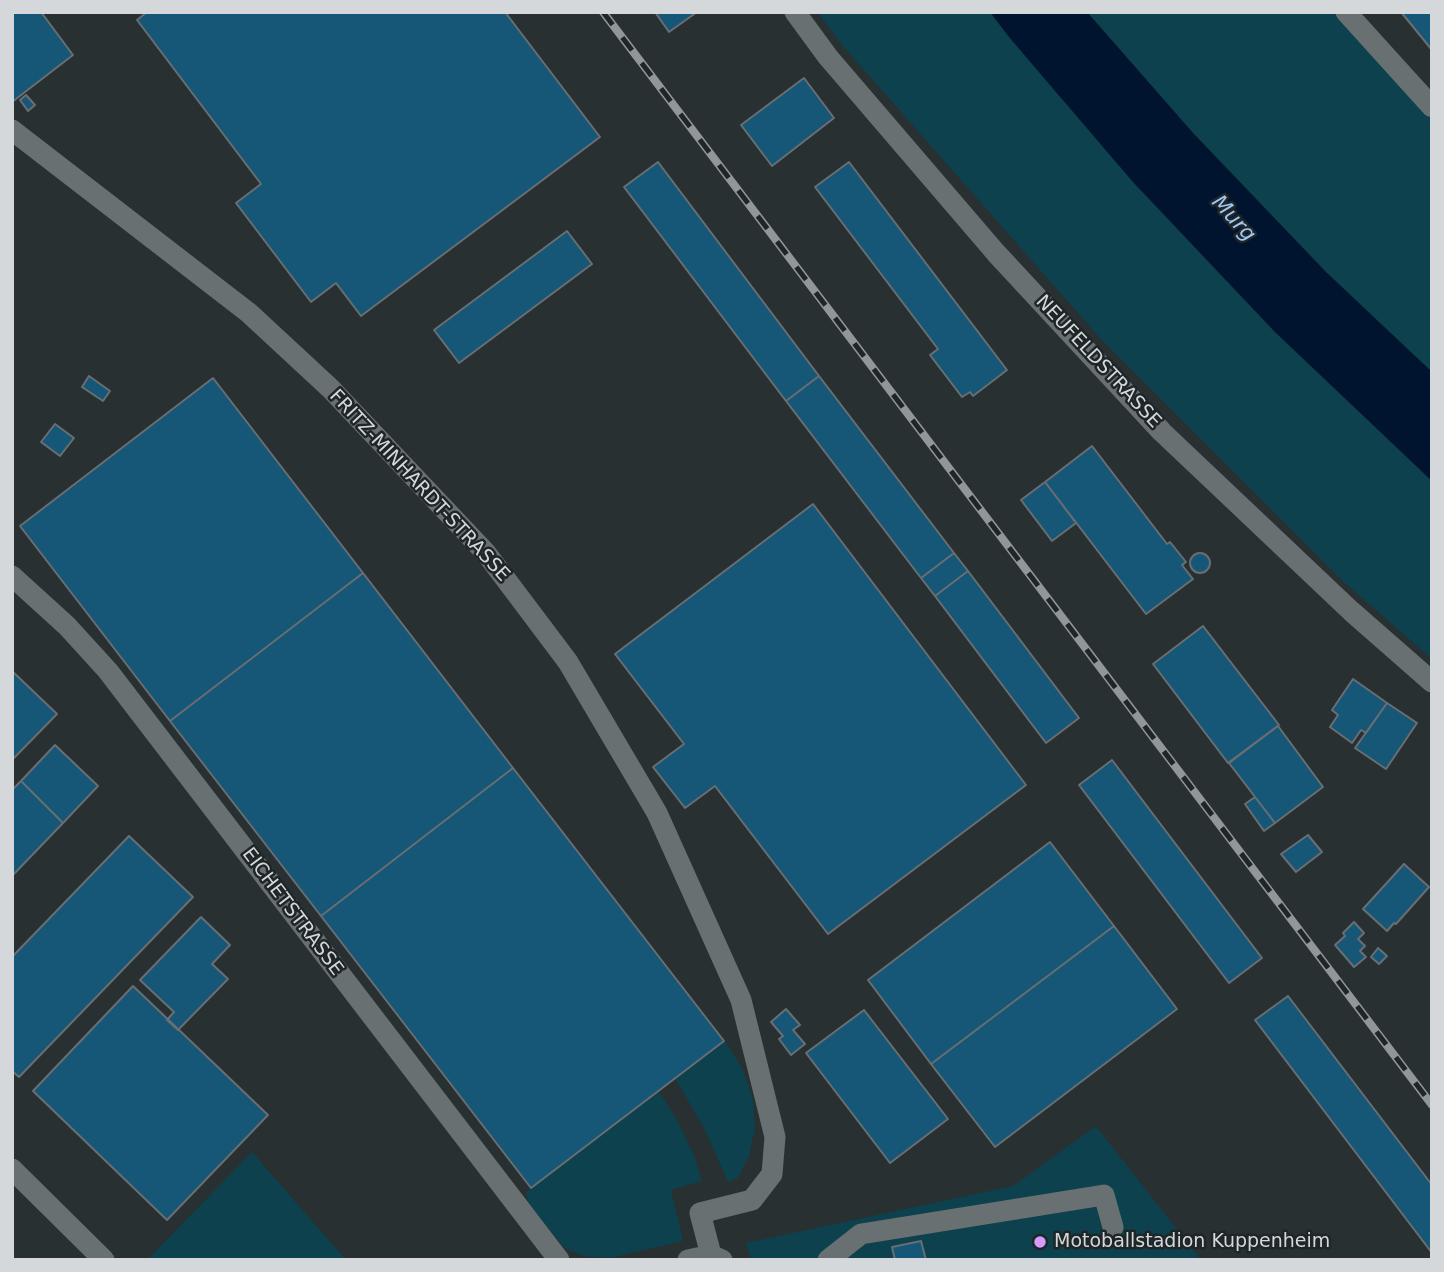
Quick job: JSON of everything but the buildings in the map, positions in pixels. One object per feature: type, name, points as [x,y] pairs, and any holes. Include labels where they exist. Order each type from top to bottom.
[{"type":"street","name":"NEUFELDSTRASSE","points":[[795,12],[828,57],[996,253],[1162,432],[1351,611],[1432,682]]},
{"type":"street","points":[[1346,12],[1432,107]]},
{"type":"street","name":"FRITZ-MINHARDT-STRASSE","points":[[12,130],[249,313],[331,390],[486,554],[568,662],[657,813],[741,1000],[775,1137],[772,1174],[752,1200],[700,1213],[717,1258]]},
{"type":"street","name":"EICHETSTRASSE","points":[[12,576],[67,626],[108,671],[559,1260]]},
{"type":"street","points":[[12,1169],[104,1260]]},
{"type":"street","points":[[828,1260],[860,1234],[1104,1195],[1114,1227]]},
{"type":"street","points":[[688,1260],[717,1258]]},
{"type":"shaded area","points":[[817,12],[990,12],[1133,182],[1275,332],[1432,481],[1432,659],[1345,583],[1100,338],[843,46]]},
{"type":"shaded area","points":[[1087,12],[1332,12],[1432,120],[1432,372],[1326,272],[1193,133]]},
{"type":"shaded area","points":[[725,1041],[742,1068],[753,1099],[755,1128],[749,1156],[738,1178],[728,1182],[704,1128],[675,1078]]},
{"type":"shaded area","points":[[659,1092],[675,1116],[694,1155],[702,1181],[671,1190],[683,1241],[610,1258],[583,1256],[563,1247],[528,1202],[526,1192]]},
{"type":"shaded area","points":[[1096,1126],[1201,1260],[751,1260],[746,1243],[1013,1186]]},
{"type":"shaded area","points":[[252,1152],[346,1260],[147,1260]]},
{"type":"water","name":"Murg","points":[[990,12],[1087,12],[1193,133],[1326,272],[1432,372],[1432,481],[1275,332],[1133,182]]},
{"type":"railway","points":[[603,12],[1432,1105]]},
{"type":"place","name":"Motoballstadion Kuppenheim","points":[[1040,1242]]}]
